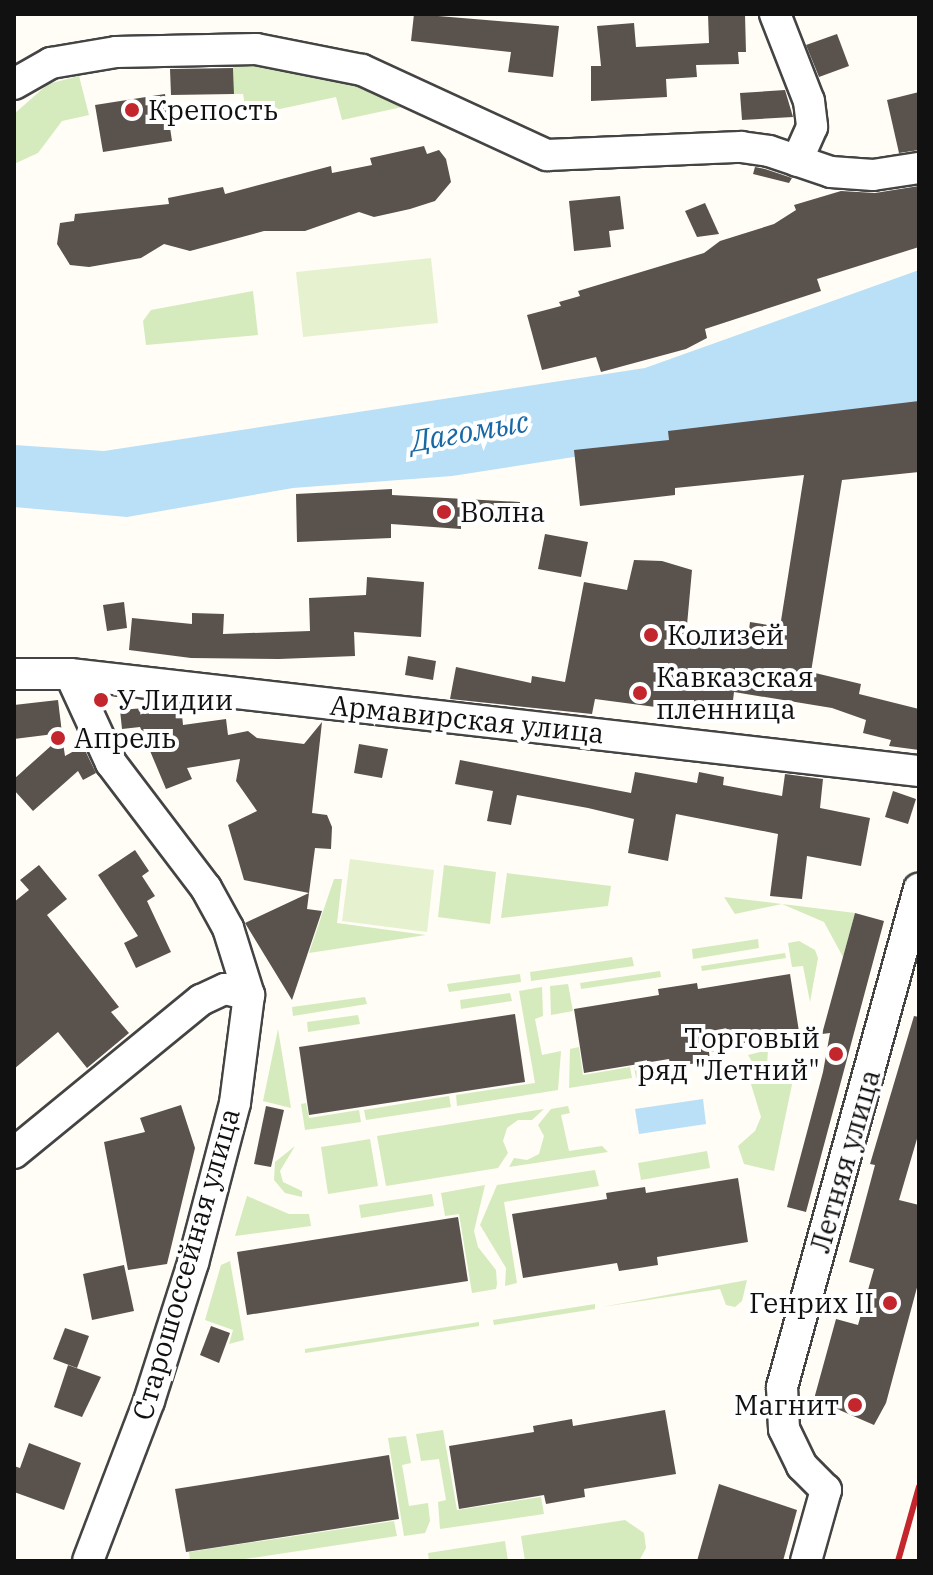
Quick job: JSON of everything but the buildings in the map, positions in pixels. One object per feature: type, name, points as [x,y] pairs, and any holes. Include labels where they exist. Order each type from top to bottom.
[{"type":"street","points":[[775,14],[809,101],[812,127],[797,161]]},
{"type":"street","points":[[14,84],[51,63],[116,52],[256,49],[362,70],[547,155],[741,147],[831,172],[873,175],[919,168]]},
{"type":"street","name":"Армавирская улица","points":[[14,674],[70,674],[919,771]]},
{"type":"street","name":"Старошоссейная улица","points":[[70,674],[111,763],[206,888],[228,928],[249,995],[235,1103],[193,1263],[149,1401],[88,1561]]},
{"type":"street","name":"Летняя улица","points":[[806,1561],[826,1490],[802,1466],[784,1429],[782,1387],[919,889]]},
{"type":"street","points":[[14,1153],[201,1000],[225,989],[249,995]]},
{"type":"green space","points":[[287,61],[416,96],[407,106],[342,120],[336,97],[247,116],[243,94],[234,94],[233,64]]},
{"type":"green space","points":[[79,76],[89,115],[62,121],[38,153],[14,164],[14,114],[48,84]]},
{"type":"green space","points":[[431,258],[438,323],[303,337],[296,272]]},
{"type":"green space","points":[[253,291],[258,335],[146,345],[143,321],[151,310]]},
{"type":"green space","points":[[350,859],[434,870],[427,932],[342,921]]},
{"type":"green space","points":[[444,865],[496,872],[490,924],[438,917]]},
{"type":"green space","points":[[507,873],[611,886],[608,906],[501,918]]},
{"type":"green space","points":[[334,879],[342,879],[337,923],[426,935],[309,953]]},
{"type":"green space","points":[[724,897],[782,904],[735,914]]},
{"type":"green space","points":[[782,904],[855,913],[843,957],[824,922]]},
{"type":"green space","points":[[758,939],[759,948],[693,959],[692,949]]},
{"type":"green space","points":[[799,941],[815,950],[818,958],[810,1002],[803,966],[792,967],[788,943]]},
{"type":"green space","points":[[785,953],[786,958],[702,971],[701,966]]},
{"type":"green space","points":[[632,957],[634,966],[531,981],[530,972]]},
{"type":"green space","points":[[660,971],[661,977],[581,989],[580,983]]},
{"type":"green space","points":[[520,974],[521,982],[449,992],[447,984]]},
{"type":"green space","points":[[568,984],[573,1011],[551,1015],[550,986]]},
{"type":"green space","points":[[542,987],[543,1016],[535,1019],[542,1055],[561,1051],[558,1090],[457,1106],[456,1095],[535,1083],[519,991]]},
{"type":"green space","points":[[510,993],[512,1001],[461,1009],[460,1000]]},
{"type":"green space","points":[[365,997],[367,1004],[293,1016],[292,1007]]},
{"type":"green space","points":[[358,1015],[360,1024],[308,1032],[307,1022]]},
{"type":"green space","points":[[278,1029],[291,1108],[263,1101]]},
{"type":"green space","points":[[579,1047],[583,1075],[630,1067],[632,1078],[569,1088],[570,1049]]},
{"type":"green space","points":[[768,1050],[767,1065],[774,1077],[784,1079],[795,1070],[774,1171],[744,1164],[738,1146],[755,1131],[761,1117],[750,1081],[761,1077],[748,1055]]},
{"type":"green space","points":[[669,1061],[670,1068],[684,1069],[636,1078],[634,1067]]},
{"type":"green space","points":[[449,1096],[451,1107],[366,1120],[364,1110]]},
{"type":"green space","points":[[306,1103],[309,1118],[359,1110],[361,1122],[305,1130],[301,1104]]},
{"type":"green space","points":[[568,1106],[570,1113],[561,1115],[569,1151],[602,1146],[608,1152],[509,1167],[514,1158],[527,1160],[539,1154],[544,1136],[538,1125],[551,1109]]},
{"type":"green space","points":[[544,1109],[532,1120],[518,1120],[507,1128],[503,1141],[508,1153],[498,1168],[386,1186],[377,1136]]},
{"type":"green space","points":[[370,1139],[378,1186],[328,1194],[321,1147]]},
{"type":"green space","points":[[295,1146],[280,1171],[283,1182],[302,1191],[302,1197],[285,1193],[274,1180],[275,1162]]},
{"type":"green space","points":[[707,1151],[710,1168],[641,1180],[638,1163]]},
{"type":"green space","points":[[595,1170],[599,1186],[504,1202],[517,1283],[505,1286],[506,1268],[480,1225],[497,1185]]},
{"type":"green space","points":[[485,1185],[474,1231],[478,1247],[496,1270],[497,1284],[496,1289],[472,1293],[459,1214],[445,1216],[441,1193]]},
{"type":"green space","points":[[432,1194],[434,1206],[361,1218],[359,1205]]},
{"type":"green space","points":[[247,1196],[289,1214],[309,1214],[311,1226],[235,1236]]},
{"type":"green space","points":[[230,1261],[244,1340],[229,1344],[233,1330],[205,1320],[221,1265]]},
{"type":"green space","points":[[747,1280],[742,1301],[735,1307],[726,1305],[720,1289],[602,1307]]},
{"type":"green space","points":[[595,1304],[595,1309],[494,1325],[493,1320]]},
{"type":"green space","points":[[479,1322],[479,1326],[305,1353],[305,1349]]},
{"type":"green space","points":[[443,1430],[457,1510],[541,1497],[544,1514],[440,1529],[438,1502],[446,1500],[439,1459],[421,1461],[416,1434]]},
{"type":"green space","points":[[406,1436],[411,1463],[402,1465],[409,1506],[428,1503],[430,1521],[425,1533],[404,1536],[388,1438]]},
{"type":"green space","points":[[625,1520],[644,1533],[646,1548],[639,1561],[525,1561],[521,1536]]},
{"type":"green space","points":[[394,1521],[397,1536],[232,1561],[190,1561],[189,1552]]},
{"type":"green space","points":[[505,1541],[508,1561],[429,1561],[428,1553]]},
{"type":"water","name":"Дагомыс","points":[[919,270],[919,403],[452,476],[293,488],[127,517],[14,507],[14,445],[104,451],[645,368]]},
{"type":"water","points":[[703,1099],[706,1124],[639,1134],[635,1109]]},
{"type":"railway","points":[[898,1561],[919,1487]]},
{"type":"place","name":"Крепость","points":[[132,110]]},
{"type":"place","name":"Волна","points":[[444,512]]},
{"type":"place","name":"Колизей","points":[[651,635]]},
{"type":"place","name":"Кавказская пленница","points":[[640,693]]},
{"type":"place","name":"У Лидии","points":[[101,700]]},
{"type":"place","name":"Апрель","points":[[58,738]]},
{"type":"place","name":"Торговый ряд \"Летний\"","points":[[836,1054]]},
{"type":"place","name":"Генрих II","points":[[890,1303]]},
{"type":"place","name":"Магнит","points":[[855,1405]]}]
